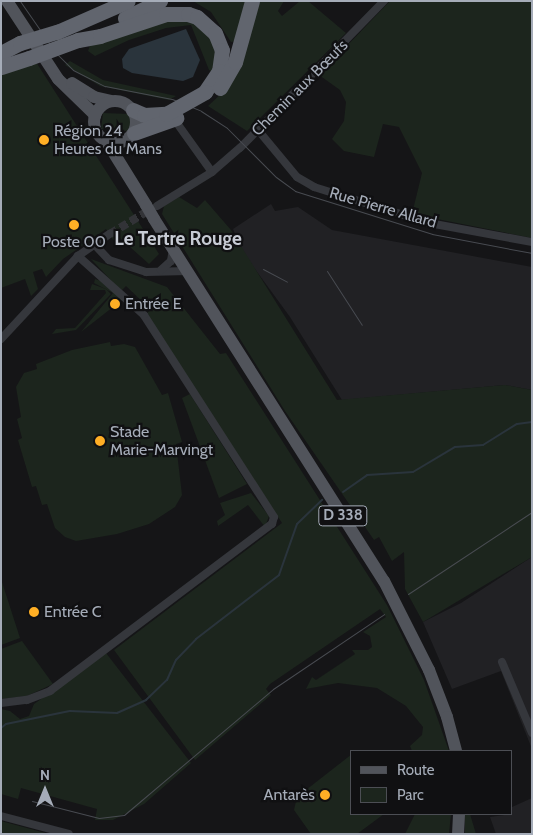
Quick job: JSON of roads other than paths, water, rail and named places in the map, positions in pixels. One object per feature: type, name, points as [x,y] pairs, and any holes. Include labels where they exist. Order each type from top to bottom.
[{"type":"highway","points":[[1,46],[20,43],[57,32],[128,1]]},
{"type":"highway","points":[[1,67],[78,40],[160,1]]},
{"type":"highway","points":[[131,136],[172,117],[210,93],[235,62],[252,1]]},
{"type":"highway","points":[[78,40],[100,36],[166,14],[188,14],[197,17],[215,33],[222,50],[219,71],[210,93]]},
{"type":"highway","points":[[1,53],[20,43]]},
{"type":"highway","points":[[133,110],[144,114],[172,117]]},
{"type":"main road","points":[[1,1],[16,15]]},
{"type":"main road","points":[[7,1],[58,79],[95,115]]},
{"type":"main road","points":[[51,66],[94,97],[123,102],[133,110],[137,121],[131,136],[118,143],[107,142],[96,131],[95,115],[101,106],[111,101]]},
{"type":"main road","name":"D 338","points":[[130,178],[126,158],[131,136]]},
{"type":"main road","name":"D 338","points":[[107,142],[152,210],[173,248],[393,598],[438,691],[456,750]]},
{"type":"main road","points":[[458,815],[458,834]]},
{"type":"street","name":"Chemin aux Bœufs","points":[[152,210],[212,172],[258,130],[384,1]]},
{"type":"street","points":[[172,117],[212,172]]},
{"type":"street","name":"Rue Pierre Allard","points":[[258,130],[297,177],[314,187],[429,223],[532,242]]},
{"type":"street","points":[[1,339],[78,256],[110,234]]},
{"type":"street","points":[[94,244],[109,260],[146,272],[188,271]]},
{"type":"street","points":[[159,272],[171,260],[173,248]]},
{"type":"street","points":[[1,703],[27,700],[50,691],[272,524],[274,517],[144,315],[78,256]]},
{"type":"street","points":[[502,662],[532,733]]},
{"type":"street","points":[[1,816],[69,834]]},
{"type":"waterway","points":[[343,492],[367,475],[413,472],[455,447],[483,445],[517,424],[532,422]]},
{"type":"waterway","points":[[1,728],[6,724],[70,711],[117,713],[146,700],[167,680],[176,660],[196,639],[279,575],[297,524],[322,500]]},
{"type":"tunnel","points":[[110,234],[151,209]]},
{"type":"tram line","points":[[20,1],[56,53],[73,70],[105,86],[172,99],[201,111],[227,128],[276,177],[295,191],[432,234],[532,253]]},
{"type":"tram line","points":[[263,269],[287,282]]},
{"type":"tram line","points":[[327,271],[362,325]]},
{"type":"tram line","points":[[408,594],[532,512]]},
{"type":"tram line","points":[[32,801],[99,818],[124,815],[273,689],[384,614]]},
{"type":"place","name":"Région 24 Heures du Mans","points":[[44,140]]},
{"type":"place","name":"Poste 00","points":[[74,225]]},
{"type":"place","name":"Entrée E","points":[[115,304]]},
{"type":"place","name":"Stade Marie-Marvingt","points":[[100,441]]},
{"type":"place","name":"Entrée C","points":[[34,612]]},
{"type":"place","name":"Antarès","points":[[325,795]]},
{"type":"district","name":"Le Tertre Rouge","points":[[178,239]]}]
